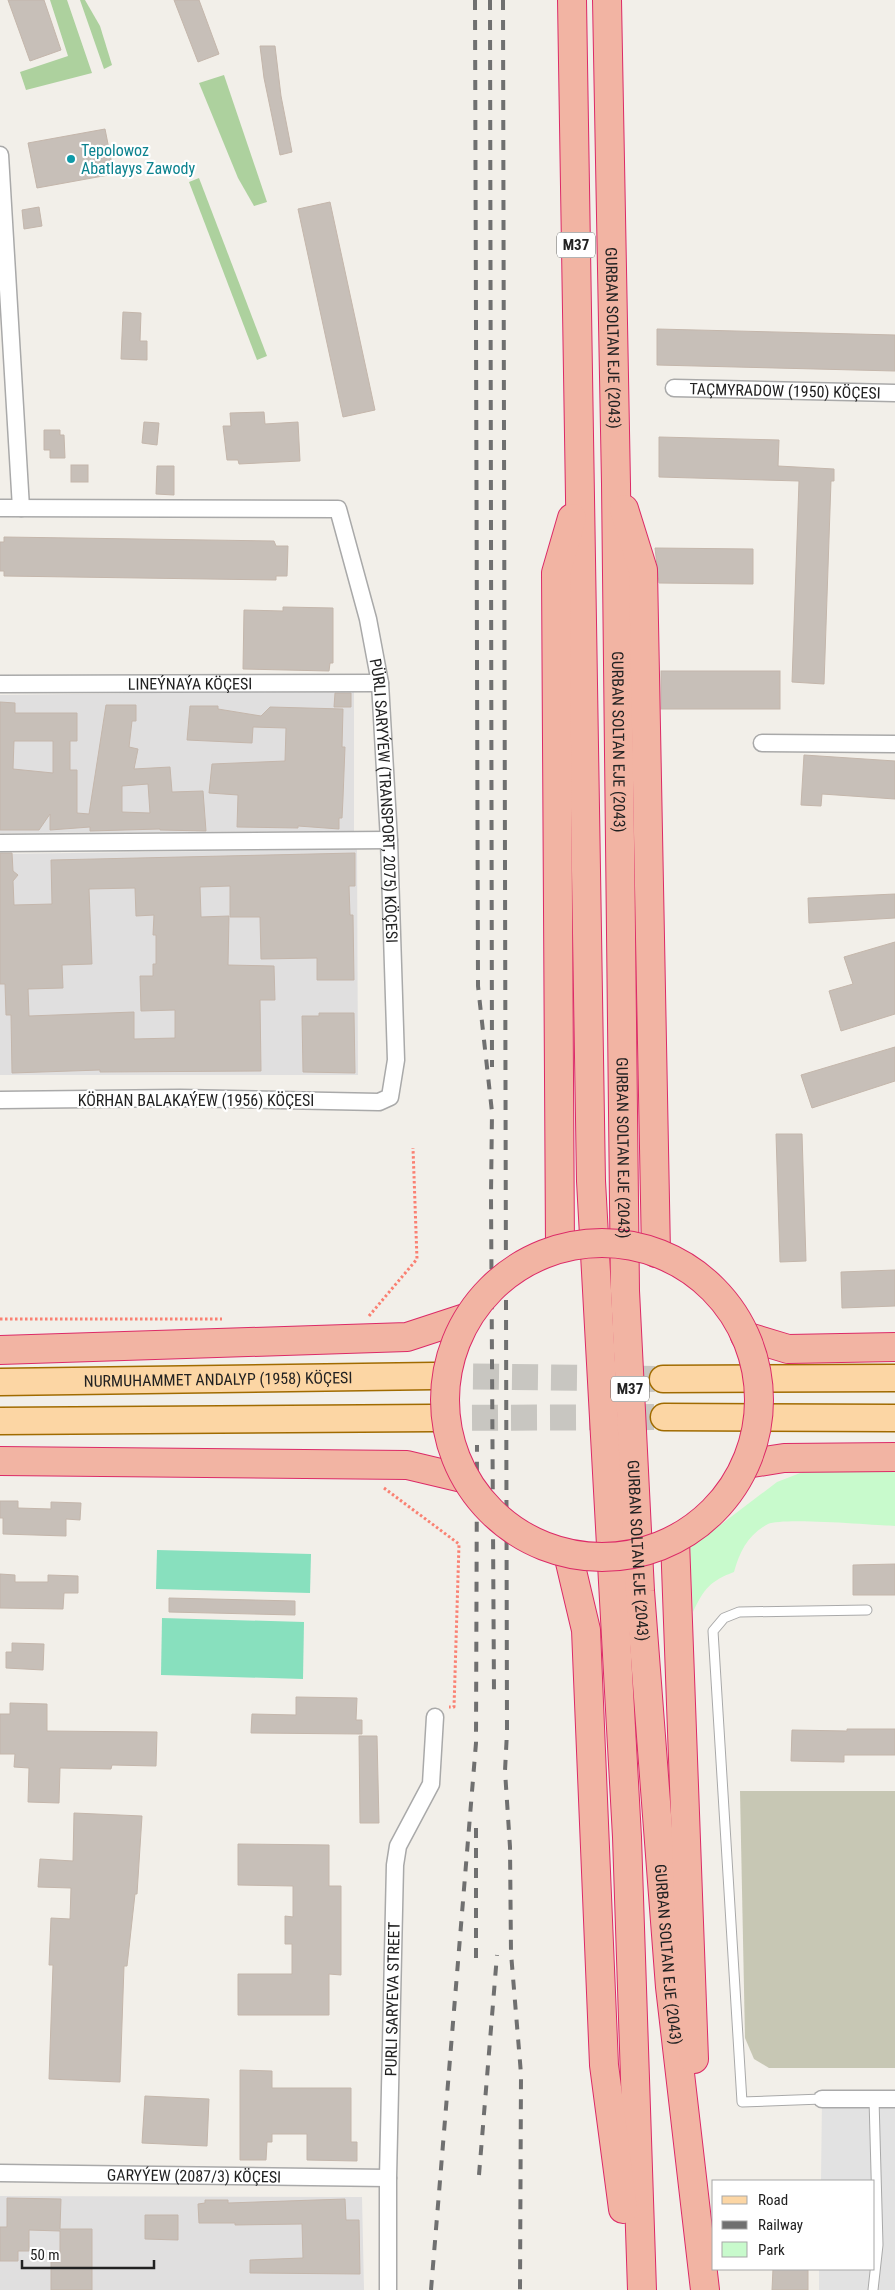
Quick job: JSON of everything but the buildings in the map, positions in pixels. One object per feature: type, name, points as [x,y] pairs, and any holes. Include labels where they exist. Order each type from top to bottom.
[{"type":"highway","name":"GURBAN SOLTAN EJE (2043)","points":[[572,0],[591,1181],[627,1837],[642,2290]]},
{"type":"highway","name":"GURBAN SOLTAN EJE (2043)","points":[[607,0],[616,484],[626,1310],[640,1591],[670,1987],[705,2290]]},
{"type":"highway","points":[[616,484],[643,570],[656,1253]]},
{"type":"highway","points":[[560,1247],[556,573],[580,490]]},
{"type":"highway","points":[[602,1243],[629,1246],[656,1253],[692,1272],[724,1304],[745,1336],[758,1384],[757,1425],[746,1464],[725,1499],[696,1527],[675,1540],[641,1553],[623,1556],[604,1558],[568,1554],[532,1541],[499,1520],[466,1479],[452,1448],[445,1415],[446,1381],[453,1348],[468,1317],[482,1298],[498,1282],[528,1261],[560,1247],[602,1243]]},
{"type":"highway","points":[[0,1350],[407,1337],[468,1317]]},
{"type":"highway","points":[[745,1336],[788,1349],[895,1347]]},
{"type":"highway","points":[[746,1464],[784,1458],[895,1457]]},
{"type":"highway","points":[[0,1461],[407,1465],[466,1479]]},
{"type":"highway","points":[[675,1540],[692,1997],[697,2230]]},
{"type":"highway","points":[[568,1554],[586,1630],[604,2065],[633,2290]]},
{"type":"main road","name":"NURMUHAMMET ANDALYP (1958) KÖÇESI","points":[[0,1382],[434,1376]]},
{"type":"main road","points":[[663,1379],[895,1378]]},
{"type":"main road","points":[[664,1417],[895,1418]]},
{"type":"main road","points":[[0,1421],[433,1418]]},
{"type":"street","points":[[0,155],[21,508],[0,508]]},
{"type":"street","name":"TAÇMYRADOW (1950) KÖÇESI","points":[[674,388],[895,393]]},
{"type":"street","name":"PÜRLI SARYÝEW (TRANSPORT, 2075) KÖÇESI","points":[[21,508],[338,509],[368,619],[380,682],[389,840],[396,1060],[390,1097]]},
{"type":"street","name":"LINEÝNAÝA KÖÇESI","points":[[0,684],[380,682]]},
{"type":"street","points":[[762,743],[895,744]]},
{"type":"street","points":[[0,843],[389,840]]},
{"type":"street","name":"KÖRHAN BALAKAÝEW (1956) KÖÇESI","points":[[0,1100],[180,1098],[379,1102],[390,1097]]},
{"type":"street","name":"PURLI SARYEVA STREET","points":[[388,2290],[388,2178],[395,1865],[398,1846],[431,1784],[439,1712]]},
{"type":"street","points":[[822,2099],[895,2099]]},
{"type":"street","name":"GARYÝEW (2087/3) KÖÇESI","points":[[0,2174],[388,2178]]},
{"type":"lane","points":[[822,2099],[742,2102],[714,1632],[724,1618],[739,1612],[867,1610]]},
{"type":"lane","points":[[874,2099],[878,2245],[875,2268]]},
{"type":"lane","points":[[872,2290],[875,2270]]},
{"type":"path","points":[[367,1318],[417,1260],[413,1148]]},
{"type":"path","points":[[0,1319],[228,1319]]},
{"type":"path","points":[[378,1483],[459,1544],[454,1707],[439,1712]]},
{"type":"shaded area","points":[[354,690],[354,831],[0,833],[0,695]]},
{"type":"shaded area","points":[[357,849],[358,1075],[0,1075],[0,854]]},
{"type":"shaded area","points":[[740,1791],[895,1791],[895,2068],[769,2068],[754,2059],[745,2038]]},
{"type":"shaded area","points":[[822,2099],[895,2099],[895,2290],[819,2290],[819,2270],[875,2270],[875,2180],[821,2180]]},
{"type":"shaded area","points":[[0,2196],[362,2197],[364,2290],[0,2290]]},
{"type":"green space","points":[[50,0],[67,0],[92,73],[26,90],[20,72],[68,56]]},
{"type":"green space","points":[[80,0],[85,0],[100,26],[112,65],[104,69]]},
{"type":"green space","points":[[224,75],[267,202],[254,206],[238,178],[199,83]]},
{"type":"green space","points":[[199,178],[267,356],[257,360],[189,182]]},
{"type":"green space","points":[[895,1469],[895,1526],[809,1521],[768,1524],[750,1538],[739,1557],[734,1572],[713,1583],[704,1592],[693,1612],[690,1548],[777,1482],[808,1470]]},
{"type":"green space","points":[[157,1550],[311,1554],[310,1593],[156,1589]]},
{"type":"green space","points":[[162,1618],[304,1622],[303,1679],[161,1675]]},
{"type":"tunnel","points":[[434,1376],[663,1379]]},
{"type":"tunnel","points":[[433,1418],[664,1417]]},
{"type":"railway","points":[[475,0],[478,986],[492,1112],[494,1694]]},
{"type":"railway","points":[[490,0],[492,1067]]},
{"type":"railway","points":[[503,0],[507,1732],[505,1771],[510,1847],[511,1953],[521,2074],[520,2290]]},
{"type":"railway","points":[[431,2290],[476,1743],[477,1445]]},
{"type":"railway","points":[[476,1820],[476,1958]]},
{"type":"railway","points":[[479,2175],[497,1955]]},
{"type":"place","name":"Tepolowoz Abatlayys Zawody","points":[[71,159]]}]
